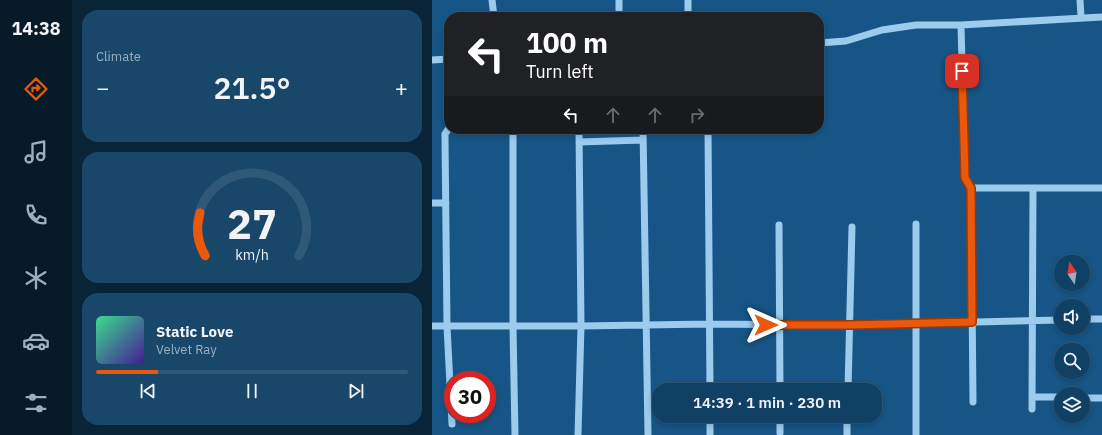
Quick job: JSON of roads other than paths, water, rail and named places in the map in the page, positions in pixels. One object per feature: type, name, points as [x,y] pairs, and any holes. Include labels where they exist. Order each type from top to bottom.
[{"type":"street","points":[[492,0],[493,12]]},
{"type":"street","points":[[619,0],[619,12]]},
{"type":"street","points":[[688,0],[688,12]]},
{"type":"street","points":[[1080,0],[1081,17]]},
{"type":"street","points":[[824,43],[846,41],[882,30],[916,25],[961,25],[1102,16]]},
{"type":"street","points":[[961,25],[965,178],[971,188],[973,402]]},
{"type":"street","points":[[432,60],[444,59]]},
{"type":"street","points":[[445,134],[447,326],[452,424]]},
{"type":"street","points":[[513,134],[513,327],[515,435]]},
{"type":"street","points":[[578,435],[581,326],[579,134]]},
{"type":"street","points":[[643,134],[648,435]]},
{"type":"street","points":[[708,134],[710,383]]},
{"type":"street","points":[[579,142],[643,140]]},
{"type":"street","points":[[971,188],[1102,188]]},
{"type":"street","points":[[1032,409],[1033,188]]},
{"type":"street","points":[[432,203],[446,203]]},
{"type":"street","points":[[916,224],[916,435]]},
{"type":"street","points":[[780,225],[780,383]]},
{"type":"street","points":[[848,383],[852,228]]},
{"type":"street","points":[[1090,319],[1102,319]]},
{"type":"street","points":[[432,326],[513,327],[709,324],[849,325],[1054,320]]},
{"type":"street","points":[[1032,397],[1054,398]]},
{"type":"street","points":[[1090,398],[1102,398]]},
{"type":"street","points":[[710,423],[710,435]]},
{"type":"street","points":[[780,423],[780,433]]},
{"type":"street","points":[[847,423],[847,435]]}]
